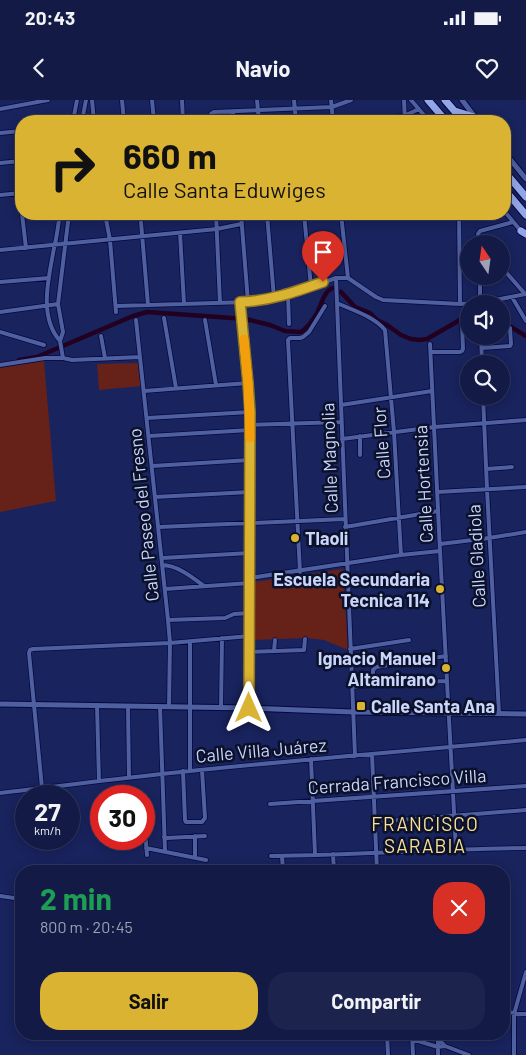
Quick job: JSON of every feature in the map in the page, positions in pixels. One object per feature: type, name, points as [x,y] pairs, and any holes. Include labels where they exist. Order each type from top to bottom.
[{"type":"highway","points":[[428,100],[441,115]]},
{"type":"highway","points":[[445,100],[458,115]]},
{"type":"highway","points":[[454,110],[466,115]]},
{"type":"highway","points":[[511,179],[526,197]]},
{"type":"highway","points":[[511,197],[526,215]]},
{"type":"street","points":[[0,109],[48,100]]},
{"type":"street","points":[[74,115],[77,100]]},
{"type":"street","points":[[83,115],[86,100]]},
{"type":"street","points":[[92,100],[93,115]]},
{"type":"street","points":[[122,100],[123,115]]},
{"type":"street","points":[[152,100],[153,115]]},
{"type":"street","points":[[182,100],[183,115]]},
{"type":"street","points":[[257,100],[258,115]]},
{"type":"street","points":[[294,100],[296,115]]},
{"type":"street","points":[[331,100],[333,115]]},
{"type":"street","points":[[211,115],[214,112],[332,107],[351,100]]},
{"type":"street","points":[[404,100],[404,115]]},
{"type":"street","points":[[411,100],[424,115]]},
{"type":"street","points":[[462,100],[474,115]]},
{"type":"street","points":[[410,115],[418,109]]},
{"type":"street","points":[[0,133],[15,132]]},
{"type":"street","points":[[511,160],[526,179]]},
{"type":"street","points":[[0,163],[15,162]]},
{"type":"street","points":[[0,195],[15,194]]},
{"type":"street","points":[[23,220],[26,248]]},
{"type":"street","points":[[59,220],[46,306],[51,328],[60,343],[63,358]]},
{"type":"street","points":[[60,343],[62,332],[58,304],[68,220]]},
{"type":"street","points":[[106,220],[110,240],[116,312]]},
{"type":"street","points":[[216,220],[220,303]]},
{"type":"street","points":[[241,220],[248,302]]},
{"type":"street","points":[[268,220],[274,298]]},
{"type":"street","points":[[305,220],[311,287]]},
{"type":"street","points":[[342,220],[348,278]]},
{"type":"street","points":[[116,306],[248,302],[288,295],[336,278],[348,278],[380,299],[460,304],[459,220]]},
{"type":"street","points":[[511,220],[524,234]]},
{"type":"street","points":[[141,222],[148,305]]},
{"type":"street","points":[[478,235],[480,231],[513,222]]},
{"type":"street","points":[[0,250],[216,230],[241,224]]},
{"type":"street","points":[[180,233],[184,304]]},
{"type":"street","points":[[510,277],[525,294],[512,297],[526,321]]},
{"type":"street","points":[[0,282],[49,278]]},
{"type":"street","name":"Calle Magnolia","points":[[336,278],[355,756]]},
{"type":"street","points":[[288,295],[289,324]]},
{"type":"street","points":[[240,302],[250,412],[249,708]]},
{"type":"street","name":"Calle Flor","points":[[337,303],[368,317],[385,330],[394,432],[401,555]]},
{"type":"street","points":[[0,312],[58,304]]},
{"type":"street","points":[[300,572],[288,340],[290,338],[303,337],[309,332],[325,306]]},
{"type":"street","points":[[164,318],[176,388]]},
{"type":"street","name":"Calle Paseo del Fresno","points":[[136,320],[170,643],[168,707]]},
{"type":"street","points":[[205,320],[216,385]]},
{"type":"street","points":[[482,348],[510,346],[510,328]]},
{"type":"street","points":[[0,332],[44,345]]},
{"type":"street","points":[[54,334],[62,332]]},
{"type":"street","points":[[101,336],[105,358]]},
{"type":"street","name":"Calle Hortensia","points":[[430,344],[456,849]]},
{"type":"street","points":[[430,352],[460,352],[463,349],[463,345]]},
{"type":"street","points":[[482,345],[482,355]]},
{"type":"street","points":[[0,365],[45,358],[72,360],[140,357]]},
{"type":"street","points":[[144,391],[248,383]]},
{"type":"street","points":[[340,405],[432,391]]},
{"type":"street","name":"Calle Gladiola","points":[[484,405],[499,713]]},
{"type":"street","points":[[147,418],[250,412]]},
{"type":"street","points":[[342,439],[434,426],[526,420]]},
{"type":"street","points":[[149,436],[293,423],[341,422]]},
{"type":"street","points":[[360,436],[360,455]]},
{"type":"street","points":[[152,466],[250,460]]},
{"type":"street","points":[[486,470],[512,467]]},
{"type":"street","points":[[437,492],[526,487]]},
{"type":"street","points":[[155,497],[250,492]]},
{"type":"street","points":[[345,527],[438,511]]},
{"type":"street","points":[[159,527],[345,519]]},
{"type":"street","points":[[440,544],[526,532]]},
{"type":"street","points":[[165,589],[250,581],[401,555],[440,551]]},
{"type":"street","points":[[162,558],[250,553]]},
{"type":"street","points":[[162,565],[168,565],[192,577],[204,586]]},
{"type":"street","points":[[168,620],[225,618],[234,614],[250,613]]},
{"type":"street","points":[[42,785],[29,653],[32,649],[170,643],[250,636]]},
{"type":"street","points":[[221,708],[222,638]]},
{"type":"street","points":[[250,652],[304,650],[305,639]]},
{"type":"street","points":[[274,651],[275,640]]},
{"type":"street","points":[[350,649],[409,640]]},
{"type":"street","points":[[190,641],[190,771]]},
{"type":"street","points":[[373,685],[373,670],[376,666],[446,656]]},
{"type":"street","points":[[352,687],[391,683],[447,681]]},
{"type":"street","points":[[0,704],[526,714]]},
{"type":"street","points":[[97,705],[99,781]]},
{"type":"street","points":[[128,706],[129,778]]},
{"type":"street","points":[[160,707],[165,851]]},
{"type":"street","name":"Calle Villa Juárez","points":[[66,785],[184,771],[526,740]]},
{"type":"street","points":[[372,754],[377,865]]},
{"type":"street","points":[[311,759],[315,854]]},
{"type":"street","points":[[184,771],[185,820],[189,823],[202,822],[204,818],[202,770]]},
{"type":"street","name":"Cerrada Francisco Villa","points":[[270,804],[526,786]]},
{"type":"street","name":"Calle Villa Juárez","points":[[0,792],[15,791]]},
{"type":"street","points":[[375,822],[526,810]]},
{"type":"street","points":[[195,836],[195,857]]},
{"type":"street","points":[[164,838],[205,836]]},
{"type":"street","points":[[271,856],[526,848]]},
{"type":"street","points":[[155,849],[206,860]]},
{"type":"street","points":[[146,850],[147,855]]},
{"type":"street","points":[[333,854],[334,865]]},
{"type":"street","points":[[282,856],[283,865]]},
{"type":"street","points":[[0,896],[15,899]]},
{"type":"street","points":[[514,1055],[514,1014],[526,972]]},
{"type":"street","points":[[510,1013],[526,1014]]},
{"type":"street","points":[[387,1040],[388,1055]]},
{"type":"street","points":[[413,1055],[412,1040],[438,1047],[445,1046]]},
{"type":"street","points":[[438,1040],[438,1055]]},
{"type":"street","points":[[439,1040],[445,1046],[469,1055]]},
{"type":"shaded area","points":[[44,361],[56,501],[0,512],[0,368]]},
{"type":"shaded area","points":[[139,363],[142,386],[99,390],[97,364]]},
{"type":"shaded area","points":[[343,569],[348,650],[324,640],[307,638],[254,640],[254,582]]},
{"type":"waterway","points":[[19,360],[37,357],[133,316],[147,312],[246,319],[285,331],[301,332],[312,321],[325,296],[332,288]]},
{"type":"waterway","points":[[341,292],[355,307],[370,313],[377,320],[411,339],[427,339],[460,320]]},
{"type":"waterway","points":[[510,326],[526,336]]},
{"type":"slow traffic","points":[[244,339],[250,412],[250,438]]},
{"type":"place","name":"Tlaoli","points":[[295,538]]},
{"type":"place","name":"Escuela Secundaria Tecnica 114","points":[[440,589]]},
{"type":"place","name":"Ignacio Manuel Altamirano","points":[[446,668]]},
{"type":"place","name":"Calle Santa Ana","points":[[361,706]]},
{"type":"district","name":"FRANCISCO SARABIA","points":[[425,834]]},
{"type":"route","points":[[249,708],[250,412],[240,302],[288,295],[323,282]]}]
